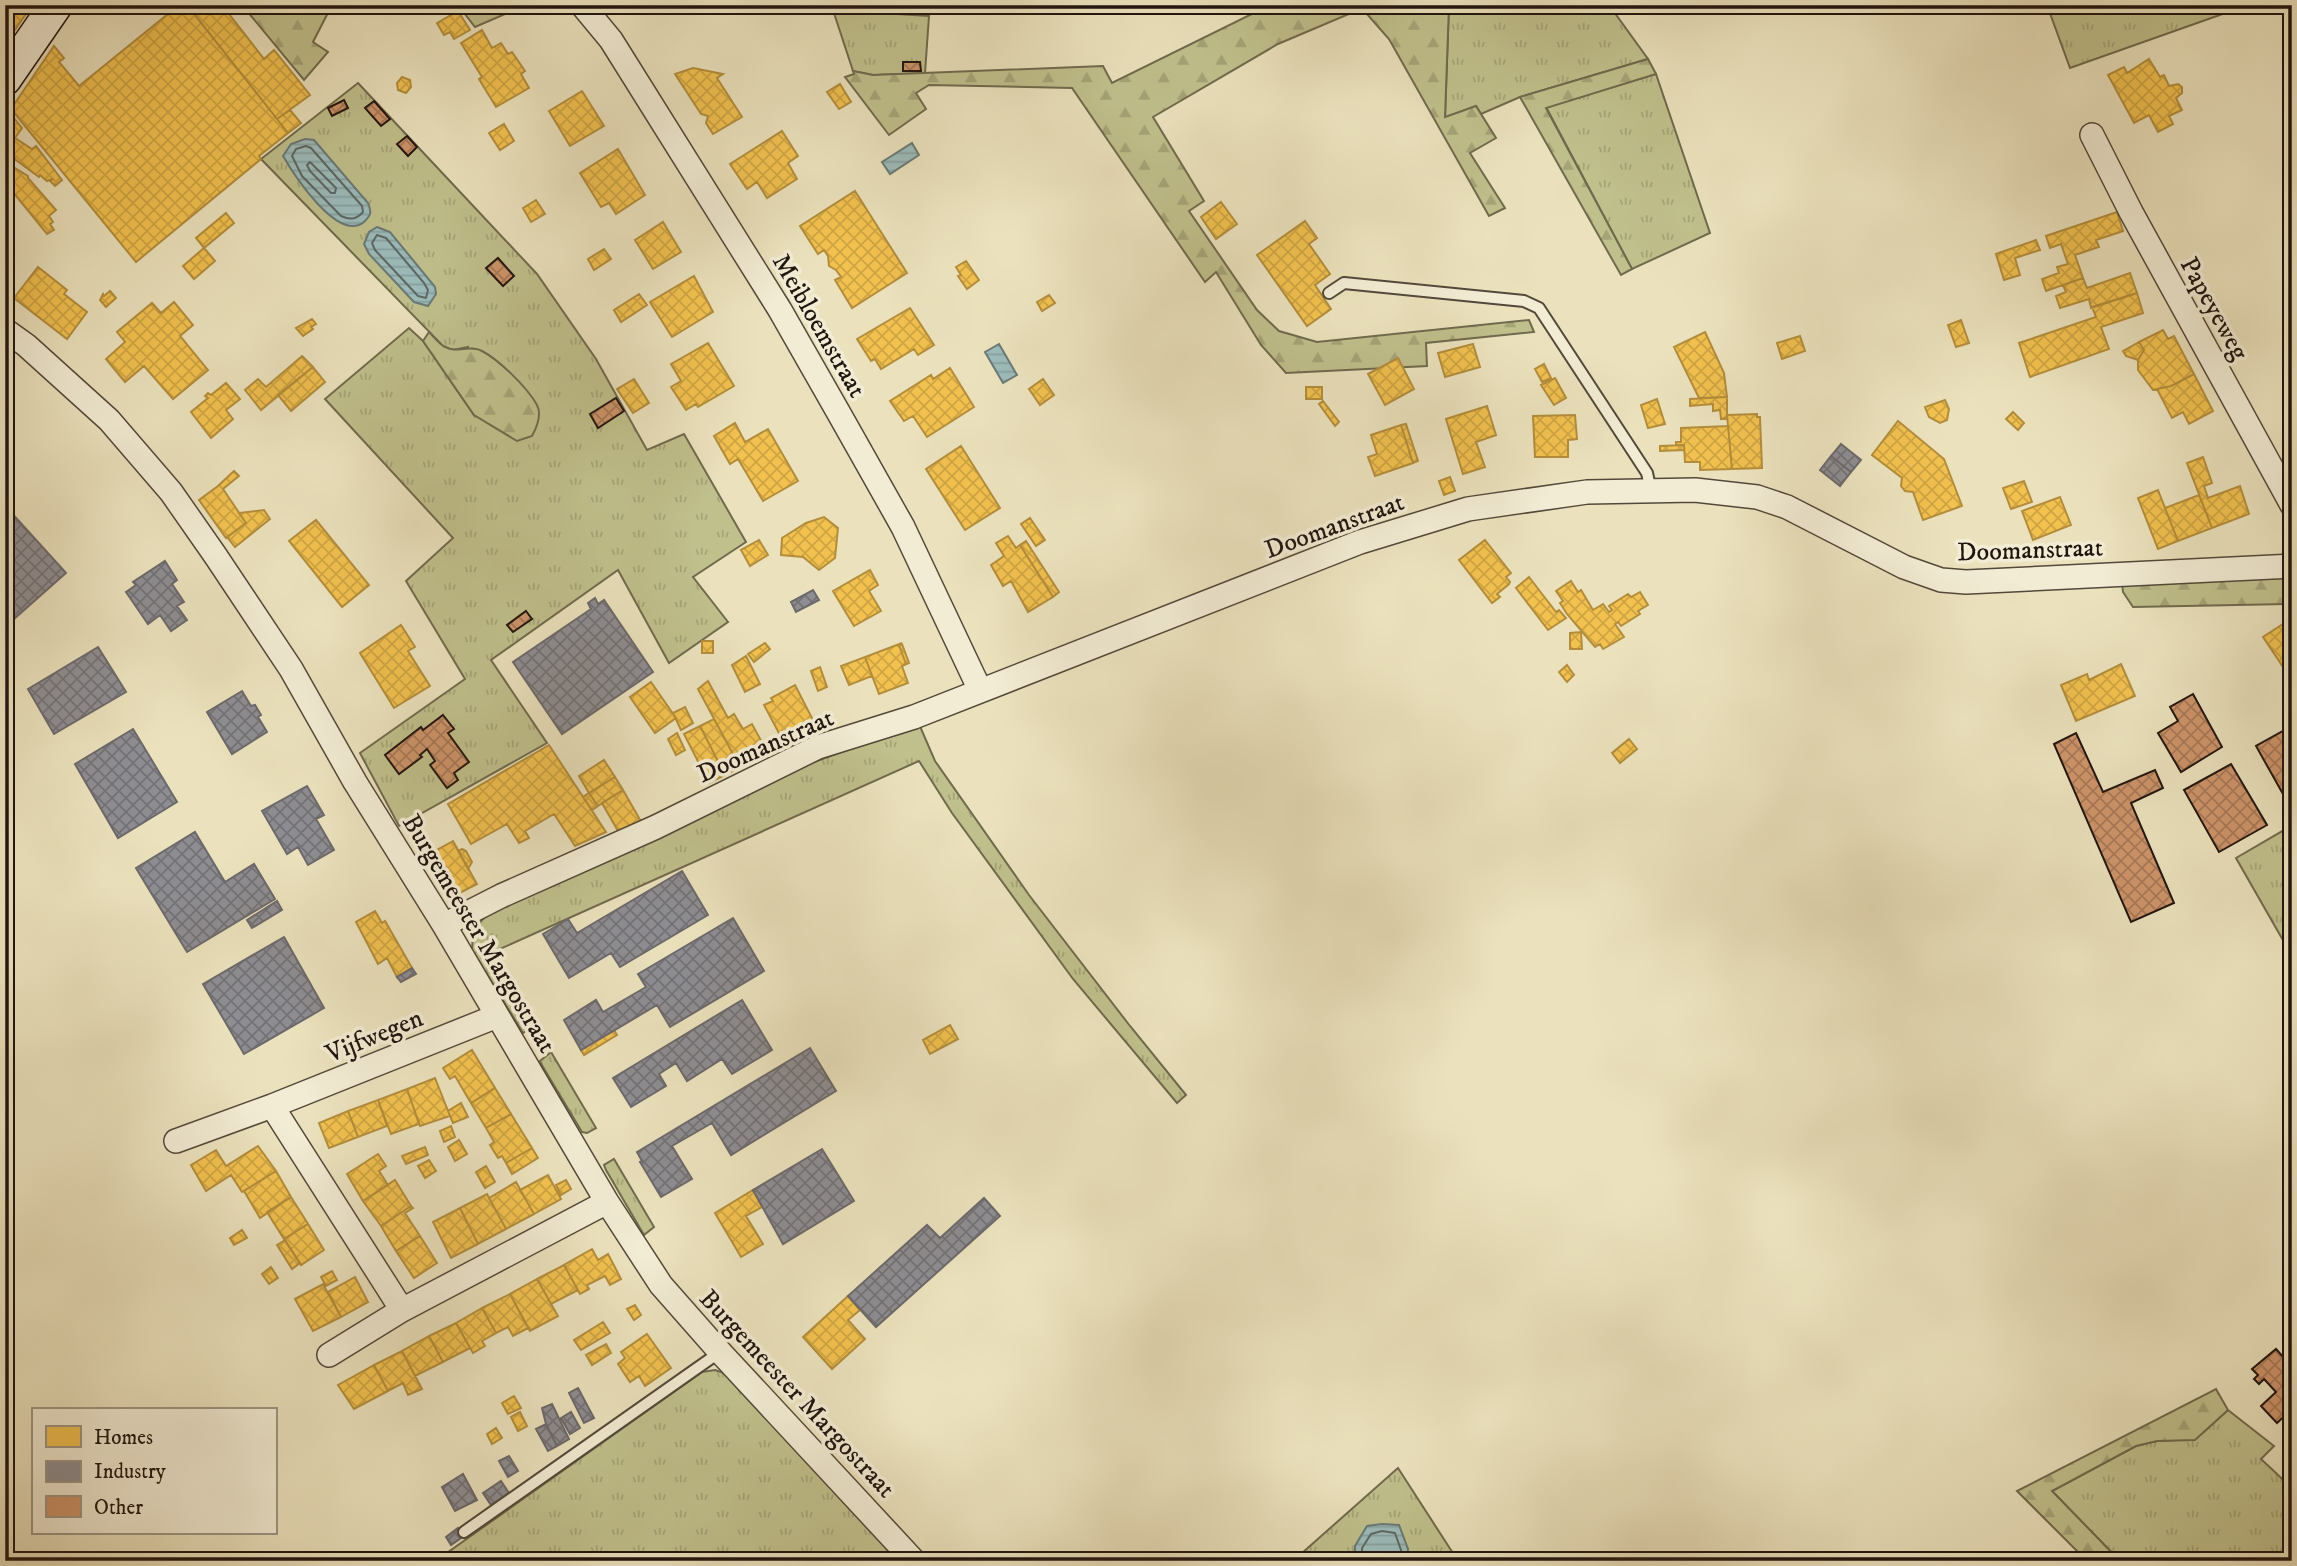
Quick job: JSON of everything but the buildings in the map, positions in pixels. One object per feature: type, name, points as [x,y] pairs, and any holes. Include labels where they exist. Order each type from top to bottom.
[{"type":"street","points":[[5,79],[56,5]]},
{"type":"street","name":"Meibloemstraat","points":[[582,5],[611,40],[780,310],[903,527],[980,690]]},
{"type":"street","name":"Papeyeweg","points":[[2092,135],[2143,235],[2292,505]]},
{"type":"street","name":"Burgemeester Margostraat","points":[[5,330],[26,345],[109,420],[171,492],[291,669],[355,782],[444,925],[607,1202],[661,1285],[914,1561]]},
{"type":"street","name":"Doomanstraat","points":[[444,925],[501,896],[656,827],[818,747],[914,717],[1360,542],[1468,509],[1587,492],[1695,491],[1757,497],[1787,507],[1904,567],[1941,580],[1966,582],[2292,566]]},
{"type":"street","name":"Vijfwegen","points":[[176,1141],[272,1106],[497,1016]]},
{"type":"street","points":[[272,1106],[402,1310]]},
{"type":"street","points":[[329,1355],[402,1310],[607,1202]]},
{"type":"lane","points":[[1329,293],[1344,283],[1524,301],[1539,308],[1647,472],[1651,491]]},
{"type":"lane","points":[[464,1532],[720,1352]]},
{"type":"green space","points":[[242,5],[332,5],[313,42],[328,52],[304,80]]},
{"type":"green space","points":[[458,5],[526,5],[475,27]]},
{"type":"green space","points":[[1270,5],[1449,5],[1445,117],[1476,106],[1496,138],[1470,153],[1505,208],[1489,216],[1389,39],[1367,14],[1351,13],[1278,44],[1153,117],[1204,201],[1189,211],[1257,310],[1279,331],[1317,342],[1529,320],[1534,332],[1426,343],[1427,366],[1286,373],[1261,345],[1216,272],[1205,282],[1072,88],[929,85],[916,93],[926,109],[889,135],[845,77],[854,74],[853,71],[873,75],[1103,66],[1112,83]]},
{"type":"green space","points":[[1449,5],[1609,5],[1648,59],[1520,97],[1481,114],[1476,106],[1445,118]]},
{"type":"green space","points":[[2047,5],[2248,5],[2070,68]]},
{"type":"green space","points":[[833,10],[929,16],[925,73],[873,75],[853,71]]},
{"type":"green space","points":[[1648,59],[1656,74],[1546,108],[1632,269],[1621,275],[1520,97]]},
{"type":"green space","points":[[1656,74],[1710,233],[1632,269],[1546,107]]},
{"type":"green space","points":[[358,83],[537,274],[596,359],[647,450],[684,434],[746,542],[693,577],[728,622],[669,663],[618,570],[491,660],[547,743],[399,826],[360,753],[465,679],[406,581],[453,538],[325,399],[409,328],[423,341],[474,415],[468,347],[453,350],[443,346],[261,159]]},
{"type":"green space","points":[[429,332],[450,349],[472,348],[482,351],[527,390],[539,413],[532,436],[517,441],[474,415],[423,341]]},
{"type":"green space","points":[[2292,575],[2292,604],[2133,607],[2123,592],[2122,583]]},
{"type":"green space","points":[[919,724],[935,761],[1029,895],[1186,1095],[1177,1103],[1073,979],[952,813],[919,761],[491,953],[535,1025],[523,1033],[472,950],[473,933],[482,920],[499,906],[814,762]]},
{"type":"green space","points":[[2292,826],[2292,956],[2236,858]]},
{"type":"green space","points":[[551,1052],[596,1128],[587,1133],[582,1132],[540,1061]]},
{"type":"green space","points":[[614,1159],[654,1227],[644,1235],[604,1165]]},
{"type":"green space","points":[[715,1370],[727,1374],[902,1561],[448,1561],[444,1555],[702,1372]]},
{"type":"green space","points":[[2216,1389],[2228,1410],[2195,1440],[2157,1441],[2136,1446],[2052,1491],[2120,1561],[2087,1561],[2017,1491]]},
{"type":"green space","points":[[2228,1410],[2274,1446],[2261,1459],[2292,1488],[2292,1561],[2120,1561],[2052,1491],[2136,1446],[2157,1441],[2195,1439]]},
{"type":"green space","points":[[1398,1468],[1458,1561],[1293,1561]]},
{"type":"water","points":[[305,139],[314,140],[368,203],[370,214],[364,222],[354,226],[342,223],[330,215],[297,177],[283,156],[291,144]]},
{"type":"water","points":[[912,143],[919,155],[890,174],[882,162]]},
{"type":"water","points":[[377,227],[390,232],[435,287],[436,294],[428,306],[414,302],[369,254],[364,244],[369,232]]},
{"type":"water","points":[[999,344],[1017,375],[1003,383],[985,352]]},
{"type":"water","points":[[1399,1525],[1408,1549],[1407,1561],[1355,1561],[1355,1546],[1367,1526]]}]
